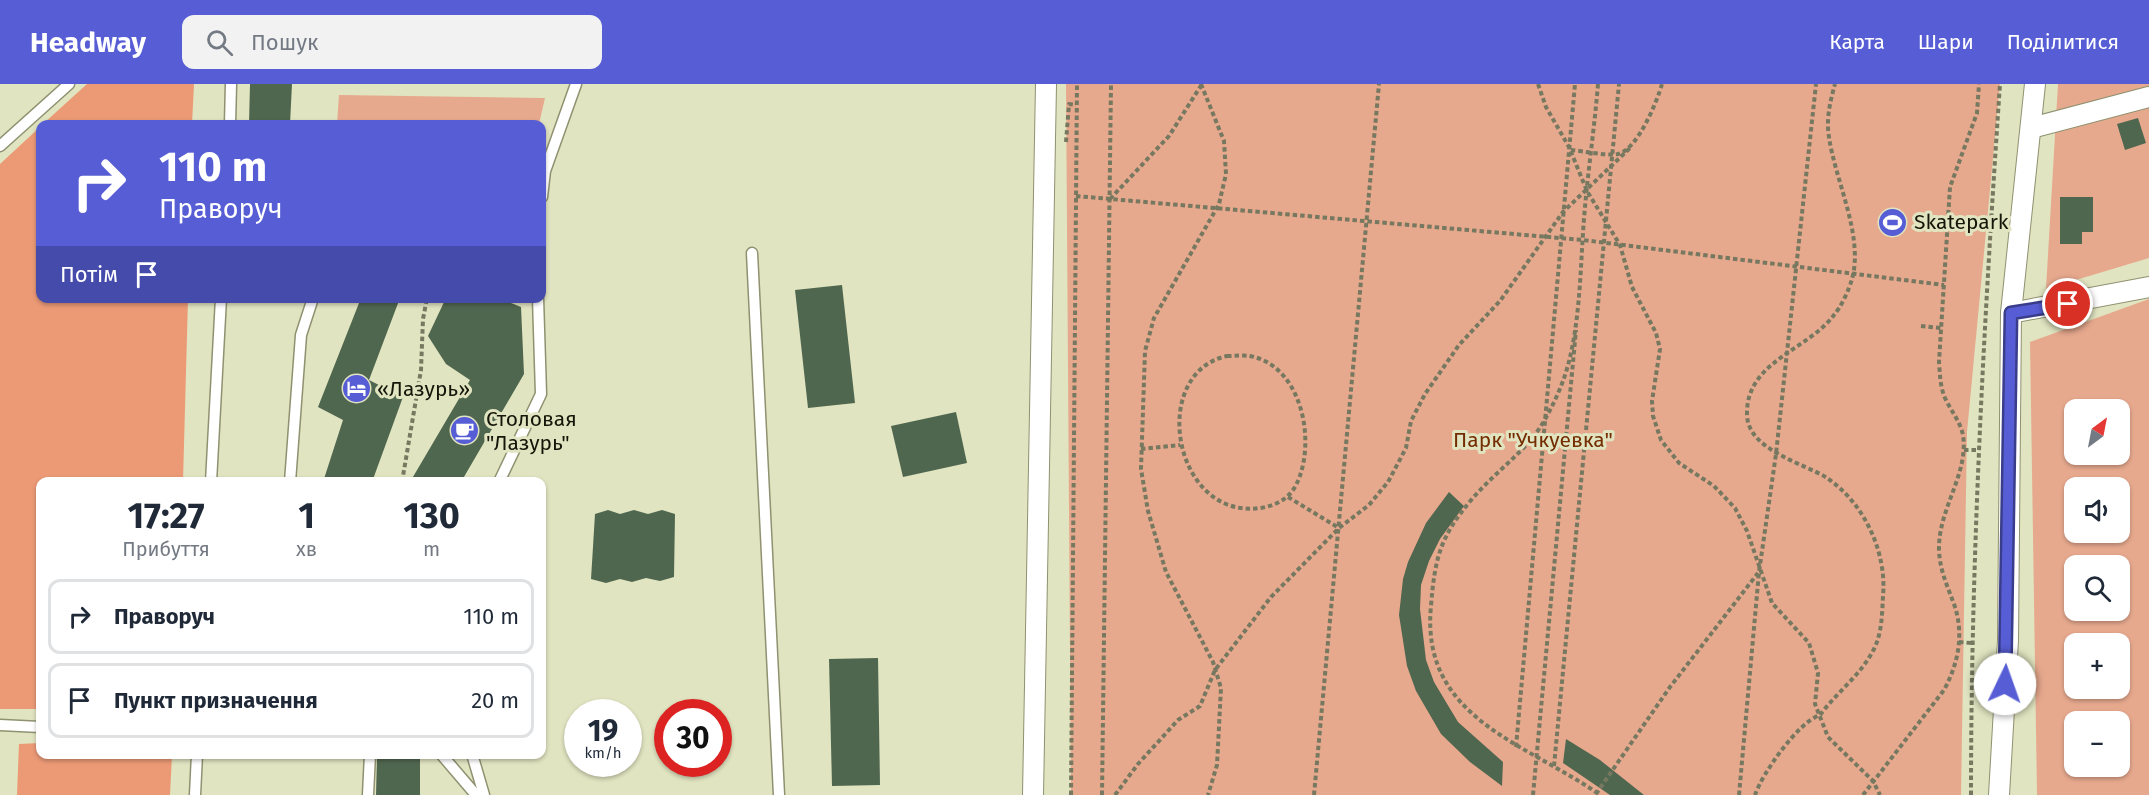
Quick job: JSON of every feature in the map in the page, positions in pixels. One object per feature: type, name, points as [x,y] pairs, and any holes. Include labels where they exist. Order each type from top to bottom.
[{"type":"street","points":[[1033,795],[1046,84]]},
{"type":"street","points":[[1999,795],[2007,640],[2011,313],[2035,84]]},
{"type":"street","points":[[2031,128],[2149,97]]},
{"type":"street","points":[[2011,313],[2149,287]]},
{"type":"lane","points":[[0,146],[69,84]]},
{"type":"lane","points":[[230,120],[231,84]]},
{"type":"lane","points":[[546,168],[576,84]]},
{"type":"lane","points":[[752,253],[779,795]]},
{"type":"lane","points":[[211,477],[221,303]]},
{"type":"lane","points":[[290,477],[301,335],[311,303]]},
{"type":"lane","points":[[501,477],[541,394],[538,303]]},
{"type":"lane","points":[[0,725],[36,727]]},
{"type":"lane","points":[[195,795],[197,759]]},
{"type":"lane","points":[[368,795],[370,759]]},
{"type":"lane","points":[[445,759],[476,795]]},
{"type":"lane","points":[[473,759],[484,795]]},
{"type":"path","points":[[1071,795],[1077,84]]},
{"type":"path","points":[[1102,795],[1111,84]]},
{"type":"path","points":[[1109,199],[1169,136],[1202,84]]},
{"type":"path","points":[[1202,84],[1224,141],[1226,174],[1216,208],[1154,318],[1145,351],[1141,469],[1148,511],[1166,572],[1215,670],[1221,688],[1217,765],[1208,795]]},
{"type":"path","points":[[1314,795],[1379,84]]},
{"type":"path","points":[[1538,84],[1546,107],[1570,148],[1587,191],[1620,244],[1632,287],[1660,348],[1652,402],[1659,434],[1668,451],[1679,463],[1714,486],[1735,508],[1746,531],[1772,603],[1809,643],[1818,673],[1815,704],[1828,737],[1873,781],[1880,795]]},
{"type":"path","points":[[1516,747],[1575,84]]},
{"type":"path","points":[[1533,795],[1598,84]]},
{"type":"path","points":[[1554,766],[1619,84]]},
{"type":"path","points":[[1115,795],[1138,764],[1178,720],[1200,706],[1215,670],[1271,597],[1339,528],[1369,506],[1388,482],[1398,467],[1406,448],[1411,421],[1425,394],[1459,345],[1500,301],[1563,212],[1611,169],[1630,148],[1647,120],[1662,84]]},
{"type":"path","points":[[1739,795],[1759,572],[1776,454],[1816,84]]},
{"type":"path","points":[[1755,795],[1764,774],[1786,745],[1812,717],[1820,715],[1865,665],[1875,646],[1881,627],[1882,570],[1876,544],[1864,517],[1828,479],[1776,454],[1764,445],[1746,416],[1749,397],[1774,360],[1814,334],[1834,315],[1852,279],[1852,227],[1828,136],[1828,112],[1835,84]]},
{"type":"path","points":[[1863,795],[1944,690],[1953,673],[1959,642],[1955,609],[1941,574],[1939,548],[1943,517],[1961,469],[1964,450],[1960,425],[1940,385],[1941,328],[1950,187],[1977,113],[1979,84]]},
{"type":"path","points":[[1971,795],[1971,643],[1984,322],[2000,84]]},
{"type":"path","points":[[1570,148],[1612,153],[1630,148]]},
{"type":"path","points":[[1076,196],[1583,240],[1944,285]]},
{"type":"path","points":[[1580,291],[1564,380],[1545,419],[1531,440],[1473,498],[1448,532],[1436,559],[1428,618],[1435,658],[1457,697],[1492,732],[1554,766],[1598,794],[1670,687],[1759,572]]},
{"type":"path","points":[[403,477],[421,370],[423,319],[426,303]]},
{"type":"path","points":[[1921,326],[1941,328]]},
{"type":"path","points":[[1227,356],[1250,356],[1260,359],[1277,371],[1294,392],[1307,434],[1305,460],[1295,487],[1288,497],[1267,507],[1254,509],[1228,503],[1203,488],[1194,478],[1180,445],[1182,405],[1188,386],[1198,371],[1214,359],[1227,356]]},
{"type":"path","points":[[1141,448],[1180,445]]},
{"type":"path","points":[[1964,450],[1979,450]]},
{"type":"path","points":[[1288,497],[1339,528]]},
{"type":"path","points":[[1959,642],[1971,643]]},
{"type":"green space","name":"Парк \"Учкуевка\"","points":[[1066,84],[2000,84],[1967,432],[1961,795],[1071,795]]},
{"type":"green space","points":[[2058,84],[2149,84],[2149,258],[2046,289]]},
{"type":"green space","points":[[339,95],[545,98],[540,120],[337,120]]},
{"type":"green space","points":[[2149,299],[2149,795],[2037,795],[2030,342]]},
{"type":"shaded area","points":[[87,84],[194,84],[192,120],[47,120]]},
{"type":"shaded area","points":[[36,131],[36,303],[188,303],[183,477],[36,477],[36,709],[0,709],[0,164]]},
{"type":"shaded area","points":[[36,743],[36,759],[172,759],[170,795],[17,795],[19,744]]},
{"type":"building","points":[[250,84],[292,84],[290,120],[249,120]]},
{"type":"building","points":[[2138,118],[2146,143],[2125,150],[2117,124]]},
{"type":"building","points":[[2060,197],[2093,197],[2093,232],[2082,232],[2082,244],[2060,244]]},
{"type":"building","points":[[842,285],[855,403],[808,408],[795,290]]},
{"type":"building","name":"«Лазурь»","points":[[359,303],[398,303],[369,380],[403,397],[374,477],[325,477],[343,420],[318,407]]},
{"type":"building","name":"Столовая \"Лазурь\"","points":[[444,303],[511,303],[521,307],[524,374],[464,477],[413,477],[470,380],[446,364],[428,336]]},
{"type":"building","points":[[956,412],[967,463],[903,477],[891,426]]},
{"type":"building","points":[[1449,492],[1464,506],[1440,539],[1421,585],[1420,609],[1426,660],[1434,682],[1458,722],[1503,762],[1502,786],[1470,762],[1441,734],[1416,691],[1407,666],[1399,615],[1403,579],[1408,562],[1426,523]]},
{"type":"building","points":[[608,510],[620,514],[634,510],[648,514],[662,510],[675,514],[674,577],[660,581],[646,578],[632,582],[620,579],[606,583],[591,579],[595,514]]},
{"type":"building","points":[[878,658],[880,785],[832,786],[829,659]]},
{"type":"building","points":[[1566,739],[1600,760],[1644,795],[1610,795],[1563,763]]},
{"type":"building","points":[[377,759],[420,759],[420,795],[376,795]]},
{"type":"place","name":"Skatepark","points":[[1893,222]]},
{"type":"place","name":"«Лазурь»","points":[[356,389]]},
{"type":"place","name":"Столовая \"Лазурь\"","points":[[465,431]]},
{"type":"route","points":[[2005,684],[2011,313],[2068,304]]}]
